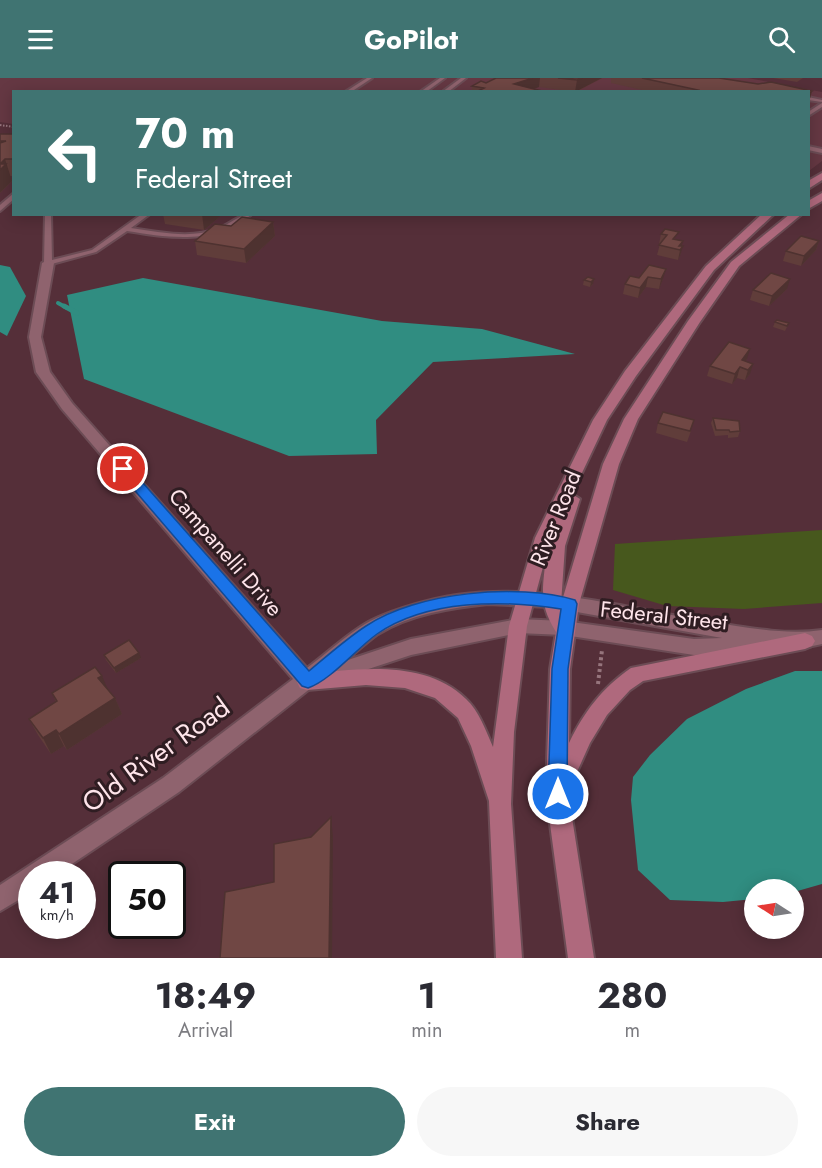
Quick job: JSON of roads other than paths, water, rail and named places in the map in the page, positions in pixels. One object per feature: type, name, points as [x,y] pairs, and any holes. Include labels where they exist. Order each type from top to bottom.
[{"type":"main road","points":[[810,206],[822,196]]},
{"type":"main road","name":"River Road","points":[[509,958],[500,804],[504,732],[518,626],[543,538],[572,475],[606,411],[672,316],[710,268],[767,216]]},
{"type":"main road","name":"River Road","points":[[581,958],[558,794],[560,669],[564,628],[560,603],[611,464],[632,419],[694,321],[735,264],[795,216]]},
{"type":"main road","points":[[560,603],[555,546],[574,493],[572,475]]},
{"type":"main road","points":[[558,794],[596,711],[622,684],[638,674],[814,639]]},
{"type":"main road","points":[[308,682],[363,676],[397,677],[429,687],[458,705],[481,746],[500,804]]},
{"type":"street","name":"Campanelli Drive","points":[[48,263],[34,337],[43,372],[67,406],[308,682]]},
{"type":"street","name":"Federal Street","points":[[525,597],[732,633],[814,639]]},
{"type":"street","name":"Old River Road","points":[[56,861],[171,784],[308,682],[372,629],[400,614],[432,606],[469,600],[525,597]]},
{"type":"street","name":"Federal Street","points":[[518,626],[564,628],[694,647],[814,639]]},
{"type":"street","name":"Old River Road","points":[[308,682],[411,647],[518,626]]},
{"type":"street","points":[[0,899],[18,887]]},
{"type":"lane","points":[[350,90],[370,78]]},
{"type":"lane","points":[[425,90],[442,78]]},
{"type":"lane","points":[[447,90],[464,78]]},
{"type":"lane","points":[[0,209],[12,197]]},
{"type":"lane","points":[[48,216],[48,263],[94,251],[144,216]]},
{"type":"lane","points":[[125,229],[184,238],[194,237],[231,225],[246,216]]},
{"type":"waterway","points":[[58,303],[67,308]]},
{"type":"waterway","points":[[64,306],[77,313]]}]
